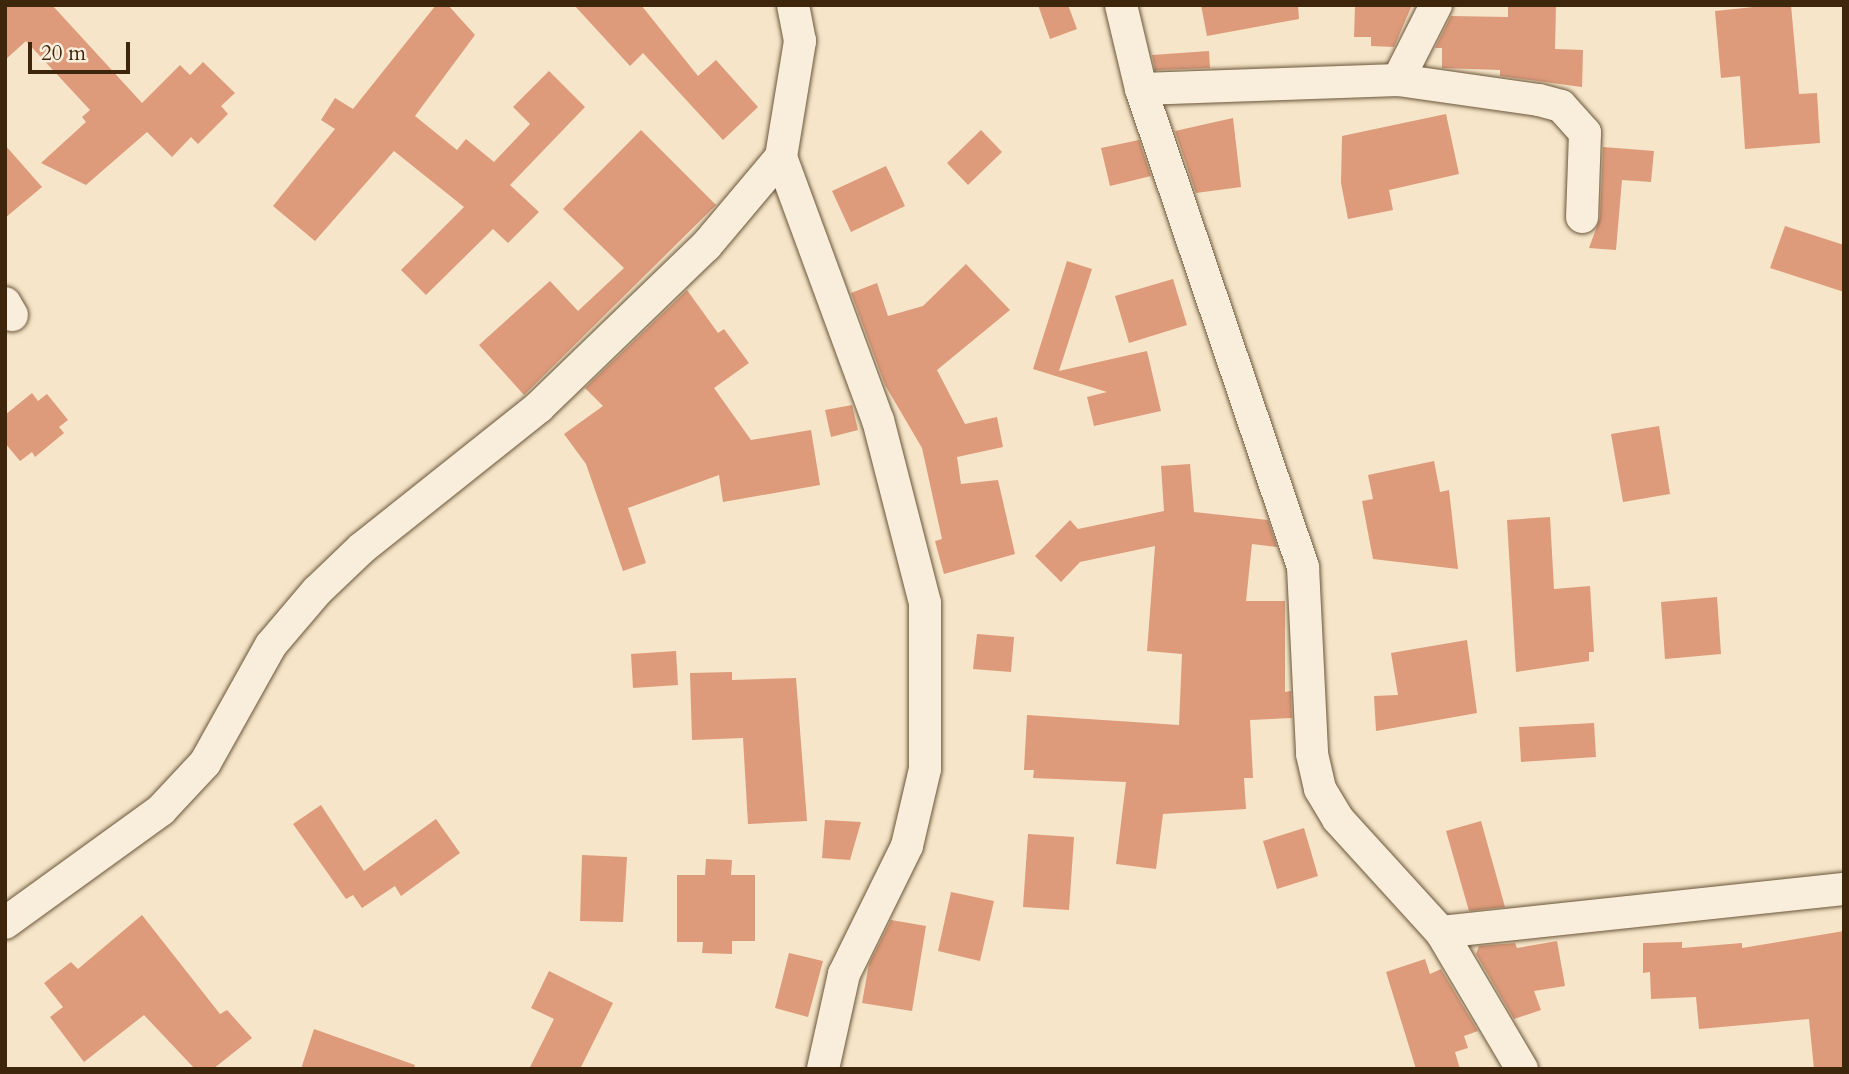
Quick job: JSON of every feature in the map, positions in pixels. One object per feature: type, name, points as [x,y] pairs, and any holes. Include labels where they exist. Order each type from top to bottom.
[{"type":"street","points":[[793,5],[800,41],[781,157],[878,420],[925,603],[925,769],[908,846],[844,974],[823,1069]]},
{"type":"street","points":[[1121,5],[1141,89],[1303,567],[1312,754],[1320,789],[1338,819],[1441,932],[1522,1069]]},
{"type":"street","points":[[1398,80],[1436,5]]},
{"type":"street","points":[[1141,89],[1398,80],[1561,106],[1585,133],[1582,217]]},
{"type":"street","points":[[5,923],[160,810],[205,763],[271,645],[317,591],[362,548],[539,407],[705,246],[781,157]]},
{"type":"street","points":[[1441,932],[1844,889]]},
{"type":"building","points":[[5,5],[52,5],[142,103],[180,65],[190,75],[203,62],[235,93],[221,106],[228,114],[198,144],[191,137],[172,157],[147,132],[86,185],[41,163],[86,122],[82,117],[90,110],[26,41],[5,60]]},
{"type":"building","points":[[436,5],[448,5],[475,35],[415,116],[457,150],[466,139],[494,162],[530,124],[513,107],[549,71],[585,107],[510,185],[539,212],[508,243],[493,229],[426,295],[401,270],[464,207],[394,151],[315,241],[273,206],[335,129],[321,120],[335,98],[353,109]]},
{"type":"building","points":[[574,5],[641,5],[698,76],[716,60],[758,107],[723,140],[643,53],[630,66]]},
{"type":"building","points":[[1038,5],[1068,5],[1077,29],[1050,39]]},
{"type":"building","points":[[1201,5],[1298,5],[1299,19],[1207,36]]},
{"type":"building","points":[[1355,5],[1412,5],[1394,47],[1371,46],[1371,37],[1354,37]]},
{"type":"building","points":[[1508,5],[1556,5],[1555,49],[1583,50],[1582,87],[1500,76],[1500,70],[1442,68],[1442,48],[1435,48],[1451,16],[1508,17]]},
{"type":"building","points":[[1791,5],[1799,94],[1817,93],[1820,143],[1745,149],[1740,76],[1721,78],[1715,11]]},
{"type":"building","points":[[1209,51],[1210,68],[1155,70],[1152,55]]},
{"type":"building","points":[[1446,114],[1459,174],[1389,190],[1393,210],[1348,219],[1341,183],[1342,136]]},
{"type":"building","points":[[1233,118],[1241,187],[1196,193],[1175,131]]},
{"type":"building","points":[[641,130],[716,205],[524,395],[479,345],[550,281],[578,311],[624,268],[563,209]]},
{"type":"building","points":[[981,130],[1002,152],[968,185],[947,163]]},
{"type":"building","points":[[1139,140],[1151,176],[1110,186],[1101,148]]},
{"type":"building","points":[[5,145],[42,187],[5,218]]},
{"type":"building","points":[[1603,147],[1654,151],[1651,182],[1622,180],[1616,250],[1589,248],[1600,218]]},
{"type":"building","points":[[886,166],[905,206],[851,232],[832,191]]},
{"type":"building","points":[[1785,226],[1844,245],[1844,292],[1770,268]]},
{"type":"building","points":[[1067,261],[1092,269],[1059,371],[1147,351],[1161,411],[1094,426],[1087,397],[1107,392],[1033,369]]},
{"type":"building","points":[[966,264],[1010,310],[937,370],[965,424],[997,417],[1003,447],[957,457],[961,484],[998,480],[1015,554],[944,574],[935,541],[942,539],[922,448],[885,385],[851,293],[877,283],[888,316],[923,306]]},
{"type":"building","points":[[1173,279],[1187,325],[1129,343],[1115,296]]},
{"type":"building","points":[[687,290],[718,333],[724,329],[749,363],[714,388],[751,440],[811,430],[820,485],[723,502],[719,475],[628,508],[646,563],[623,571],[586,464],[564,434],[603,406],[585,388]]},
{"type":"building","points":[[32,393],[38,401],[47,394],[68,420],[59,427],[64,433],[35,457],[32,452],[20,461],[5,443],[5,415]]},
{"type":"building","points":[[852,405],[858,430],[831,437],[825,410]]},
{"type":"building","points":[[1659,426],[1670,494],[1623,502],[1611,434]]},
{"type":"building","points":[[1434,461],[1440,492],[1449,490],[1458,569],[1373,559],[1362,501],[1373,499],[1368,475]]},
{"type":"building","points":[[1190,464],[1194,512],[1268,520],[1277,547],[1252,544],[1246,601],[1285,601],[1285,692],[1291,691],[1292,718],[1250,720],[1253,778],[1244,778],[1246,809],[1163,814],[1156,869],[1116,864],[1126,782],[1033,778],[1034,770],[1024,770],[1027,715],[1179,725],[1182,654],[1147,651],[1155,546],[1080,562],[1061,582],[1035,556],[1070,520],[1078,529],[1164,511],[1161,466]]},
{"type":"building","points":[[1550,517],[1554,589],[1590,586],[1594,652],[1589,652],[1589,661],[1516,672],[1507,520]]},
{"type":"building","points":[[1717,597],[1721,654],[1665,659],[1661,602]]},
{"type":"building","points":[[977,634],[1014,637],[1011,672],[973,669]]},
{"type":"building","points":[[1467,640],[1477,713],[1376,731],[1374,696],[1398,695],[1391,653]]},
{"type":"building","points":[[676,651],[678,685],[633,688],[631,654]]},
{"type":"building","points":[[732,672],[732,680],[796,678],[807,821],[748,824],[743,738],[692,740],[690,673]]},
{"type":"building","points":[[1594,723],[1596,757],[1521,762],[1519,727]]},
{"type":"building","points":[[321,805],[364,871],[436,819],[460,853],[401,896],[395,886],[362,908],[353,895],[346,899],[293,824]]},
{"type":"building","points":[[825,820],[861,822],[850,860],[822,858]]},
{"type":"building","points":[[1481,821],[1505,907],[1469,911],[1446,831]]},
{"type":"building","points":[[1304,828],[1318,876],[1277,889],[1263,841]]},
{"type":"building","points":[[1028,834],[1074,837],[1069,910],[1023,907]]},
{"type":"building","points":[[582,855],[627,857],[623,922],[580,921]]},
{"type":"building","points":[[706,859],[732,860],[731,875],[755,875],[755,941],[732,941],[732,954],[702,953],[703,942],[677,942],[677,875],[705,875]]},
{"type":"building","points":[[951,892],[994,901],[980,961],[938,951]]},
{"type":"building","points":[[142,915],[220,1014],[227,1010],[252,1038],[213,1069],[195,1069],[144,1015],[84,1062],[50,1017],[63,1007],[44,983],[71,962],[78,969]]},
{"type":"building","points":[[891,920],[926,926],[912,1011],[862,1003],[869,964]]},
{"type":"building","points":[[1844,931],[1844,1069],[1814,1069],[1809,1019],[1699,1029],[1696,997],[1651,999],[1650,972],[1643,973],[1643,943],[1682,942],[1682,948],[1742,943],[1742,948]]},
{"type":"building","points":[[1557,941],[1565,986],[1534,991],[1541,1010],[1514,1019],[1476,954],[1479,946],[1515,943],[1517,948]]},
{"type":"building","points":[[789,953],[823,961],[808,1017],[775,1008]]},
{"type":"building","points":[[1425,959],[1430,974],[1441,969],[1478,1031],[1464,1036],[1468,1048],[1455,1052],[1460,1069],[1416,1069],[1386,972]]},
{"type":"building","points":[[549,971],[613,1003],[580,1069],[529,1069],[554,1019],[531,1008]]},
{"type":"building","points":[[314,1029],[415,1065],[414,1069],[301,1069]]}]
